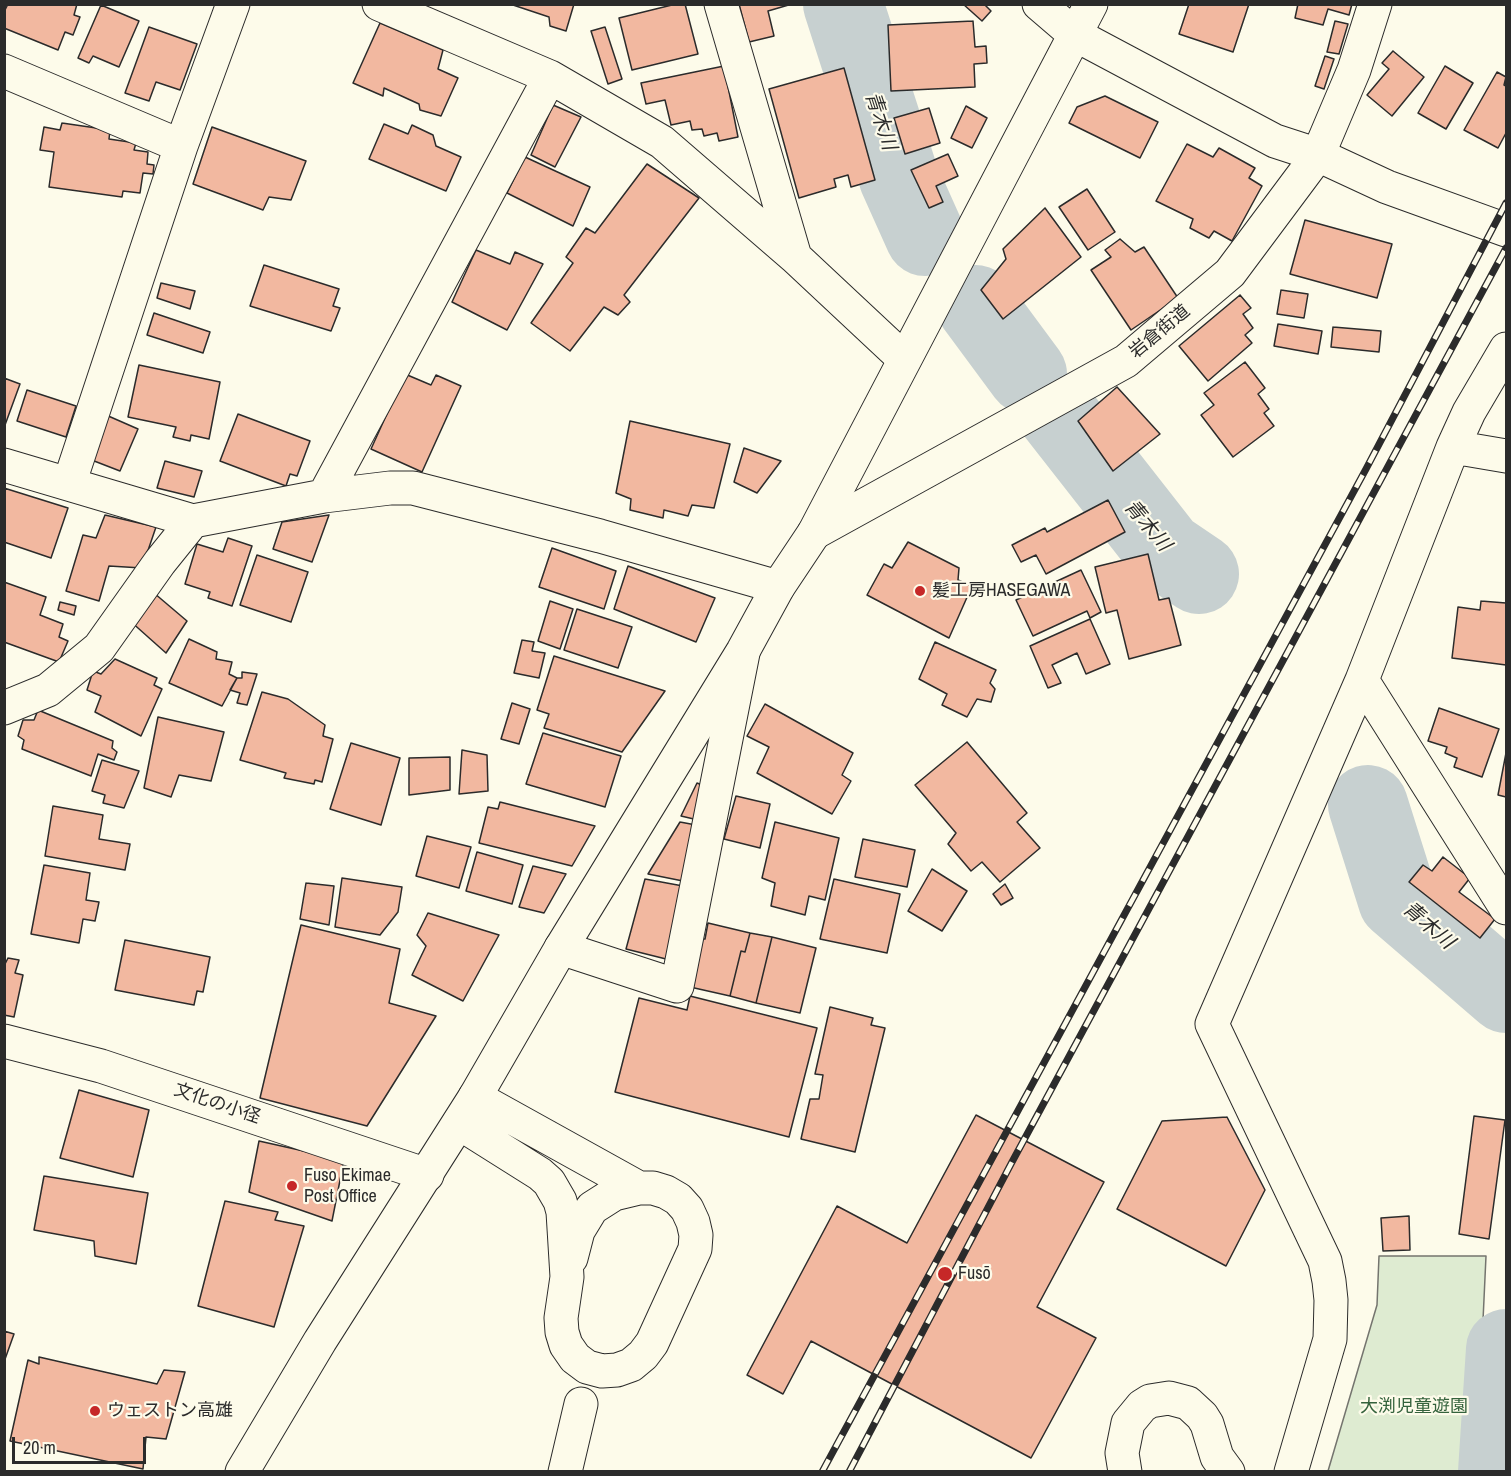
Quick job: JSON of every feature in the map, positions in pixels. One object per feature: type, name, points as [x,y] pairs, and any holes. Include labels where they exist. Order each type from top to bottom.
[{"type":"street","points":[[69,484],[181,146],[233,4]]},
{"type":"street","points":[[379,4],[550,77],[662,142],[795,257],[904,359]]},
{"type":"street","points":[[721,4],[795,257]]},
{"type":"street","points":[[1039,4],[1074,34],[1275,141],[1318,155],[1387,187],[1506,230]]},
{"type":"street","points":[[242,1472],[320,1341],[467,1110],[561,948],[743,651],[778,587],[814,533],[1091,4]]},
{"type":"street","name":"岩倉街道","points":[[814,533],[1126,361],[1230,273],[1318,155],[1354,70],[1375,4]]},
{"type":"street","points":[[4,70],[181,146]]},
{"type":"street","points":[[324,496],[550,77]]},
{"type":"street","points":[[1291,1472],[1330,1339],[1329,1281],[1325,1261],[1212,1024],[1362,680],[1453,447],[1469,412],[1506,349]]},
{"type":"street","points":[[1453,447],[1506,456]]},
{"type":"street","points":[[4,465],[193,521],[324,496],[390,488],[413,488],[600,536],[778,587]]},
{"type":"street","points":[[4,708],[48,690],[99,648],[160,562],[193,521]]},
{"type":"street","points":[[561,948],[677,986],[743,651]]},
{"type":"street","points":[[1362,680],[1506,908]]},
{"type":"street","name":"文化の小径","points":[[4,1041],[101,1066],[427,1175]]},
{"type":"street","points":[[467,1110],[639,1188]]},
{"type":"street","points":[[467,1110],[540,1174],[555,1191],[563,1212],[567,1277]]},
{"type":"street","points":[[639,1188],[653,1188],[666,1192],[687,1209],[696,1235],[695,1249],[652,1343],[643,1355],[631,1365],[617,1370],[602,1371],[587,1366],[575,1358],[566,1345],[561,1318],[567,1277],[578,1231],[592,1208],[614,1194],[639,1188]]},
{"type":"street","points":[[1125,1472],[1122,1461],[1123,1444],[1132,1417],[1150,1401],[1169,1398],[1188,1403],[1202,1416],[1207,1424],[1217,1457],[1228,1472]]},
{"type":"street","points":[[564,1472],[580,1404]]},
{"type":"green space","name":"大渕児童遊園","points":[[1379,1256],[1486,1256],[1476,1471],[1328,1471],[1377,1305]]},
{"type":"building","points":[[8,4],[77,4],[74,15],[80,17],[73,35],[65,32],[58,50],[4,28],[4,12]]},
{"type":"building","points":[[510,4],[574,4],[566,31],[550,26],[549,17]]},
{"type":"building","points":[[676,4],[685,4],[698,54],[632,70],[619,18]]},
{"type":"building","points":[[739,4],[792,4],[768,11],[774,36],[749,42]]},
{"type":"building","points":[[963,4],[984,4],[991,11],[982,21]]},
{"type":"building","points":[[1189,4],[1249,4],[1233,52],[1179,34]]},
{"type":"building","points":[[1298,4],[1352,4],[1349,15],[1328,9],[1323,25],[1295,18]]},
{"type":"building","points":[[101,5],[139,21],[119,67],[93,56],[89,63],[78,58]]},
{"type":"building","points":[[973,21],[975,47],[986,46],[987,63],[974,64],[975,87],[891,91],[888,25]]},
{"type":"building","points":[[1335,21],[1348,24],[1339,54],[1327,52]]},
{"type":"building","points":[[380,23],[443,50],[438,69],[458,78],[441,116],[420,110],[419,104],[384,88],[383,96],[353,83]]},
{"type":"building","points":[[149,27],[197,44],[180,90],[156,82],[149,101],[125,93]]},
{"type":"building","points":[[605,27],[622,79],[608,84],[591,31]]},
{"type":"building","points":[[1393,51],[1424,77],[1392,116],[1367,95],[1389,69],[1382,63]]},
{"type":"building","points":[[1325,56],[1334,59],[1324,89],[1315,86]]},
{"type":"building","points":[[724,66],[738,137],[719,141],[717,133],[704,136],[702,129],[692,130],[690,121],[671,125],[665,100],[646,104],[641,83]]},
{"type":"building","points":[[1445,66],[1473,83],[1446,129],[1418,113]]},
{"type":"building","points":[[844,68],[875,180],[851,187],[848,175],[834,179],[836,187],[799,198],[769,89]]},
{"type":"building","points":[[1497,72],[1506,77],[1504,85],[1506,86],[1506,133],[1498,148],[1464,130]]},
{"type":"building","points":[[1105,96],[1158,122],[1140,158],[1069,123],[1077,107]]},
{"type":"building","points":[[553,105],[581,117],[555,167],[531,155]]},
{"type":"building","points":[[966,106],[987,118],[972,148],[951,138]]},
{"type":"building","points":[[929,108],[940,143],[905,154],[894,118]]},
{"type":"building","points":[[62,123],[110,130],[109,139],[136,143],[134,150],[148,152],[147,164],[154,165],[153,174],[143,173],[140,193],[123,191],[122,197],[49,187],[54,152],[40,150],[44,127],[60,130]]},
{"type":"building","points":[[384,124],[408,134],[412,125],[433,135],[436,146],[461,157],[446,191],[369,159]]},
{"type":"building","points":[[212,127],[306,161],[291,200],[269,197],[263,210],[193,184]]},
{"type":"building","points":[[1187,144],[1213,157],[1219,148],[1255,168],[1249,178],[1262,186],[1232,241],[1214,231],[1209,238],[1190,228],[1193,219],[1156,201]]},
{"type":"building","points":[[948,154],[958,176],[936,186],[943,202],[929,208],[911,170]]},
{"type":"building","points":[[525,157],[590,187],[573,226],[507,193]]},
{"type":"building","points":[[647,164],[699,198],[624,295],[630,302],[618,315],[604,307],[570,351],[531,323],[573,263],[566,257],[586,228],[595,233]]},
{"type":"building","points":[[1087,189],[1115,232],[1088,250],[1059,207]]},
{"type":"building","points":[[1045,208],[1081,257],[1003,319],[981,290],[1006,259],[1003,249]]},
{"type":"building","points":[[1305,220],[1392,244],[1377,298],[1290,274]]},
{"type":"building","points":[[1120,239],[1135,252],[1144,247],[1178,298],[1131,330],[1091,270],[1111,257],[1105,250]]},
{"type":"building","points":[[476,250],[510,264],[515,252],[543,264],[507,330],[452,302]]},
{"type":"building","points":[[264,265],[339,289],[333,306],[340,308],[331,331],[250,306]]},
{"type":"building","points":[[161,283],[195,291],[190,309],[157,298]]},
{"type":"building","points":[[1281,290],[1308,294],[1304,318],[1277,314]]},
{"type":"building","points":[[1240,295],[1251,308],[1243,314],[1253,328],[1245,335],[1252,343],[1208,381],[1179,346]]},
{"type":"building","points":[[154,313],[210,332],[203,353],[147,335]]},
{"type":"building","points":[[1278,324],[1322,331],[1318,354],[1274,346]]},
{"type":"building","points":[[1333,327],[1381,331],[1379,352],[1331,347]]},
{"type":"building","points":[[1245,362],[1265,388],[1258,394],[1269,409],[1264,413],[1274,426],[1233,457],[1201,415],[1214,405],[1204,393]]},
{"type":"building","points":[[139,365],[220,382],[209,439],[191,435],[190,441],[173,437],[176,427],[128,417]]},
{"type":"building","points":[[405,374],[431,385],[436,375],[461,386],[422,472],[371,449]]},
{"type":"building","points":[[4,378],[20,384],[5,425],[4,424]]},
{"type":"building","points":[[1117,387],[1160,434],[1113,471],[1078,421]]},
{"type":"building","points":[[27,390],[76,406],[66,437],[17,421]]},
{"type":"building","points":[[238,414],[310,441],[297,476],[290,474],[286,486],[220,461]]},
{"type":"building","points":[[106,415],[138,429],[120,471],[89,459]]},
{"type":"building","points":[[630,421],[730,444],[714,508],[692,505],[688,516],[664,510],[663,518],[630,510],[631,499],[616,493]]},
{"type":"building","points":[[744,448],[781,461],[757,493],[734,482]]},
{"type":"building","points":[[165,461],[202,471],[194,497],[157,488]]},
{"type":"building","points":[[4,488],[68,508],[51,558],[4,542]]},
{"type":"building","points":[[1108,500],[1125,532],[1046,574],[1036,555],[1021,562],[1012,545],[1045,528],[1047,532]]},
{"type":"building","points":[[105,515],[156,527],[142,568],[109,566],[99,601],[66,591],[83,535],[96,538]]},
{"type":"building","points":[[329,515],[312,562],[273,549],[282,522]]},
{"type":"building","points":[[228,538],[252,546],[232,606],[208,598],[210,592],[185,584],[197,544],[223,552]]},
{"type":"building","name":"髪工房HASEGAWA","points":[[908,542],[959,568],[958,580],[972,586],[949,638],[867,595],[884,564],[892,568]]},
{"type":"building","points":[[552,548],[616,571],[604,609],[539,587]]},
{"type":"building","points":[[1148,554],[1159,600],[1169,598],[1181,645],[1129,659],[1117,610],[1106,613],[1095,567]]},
{"type":"building","points":[[257,555],[308,572],[291,622],[240,605]]},
{"type":"building","points":[[628,566],[715,598],[696,642],[614,609]]},
{"type":"building","points":[[1081,570],[1101,612],[1090,618],[1087,611],[1033,636],[1016,600]]},
{"type":"building","points":[[4,582],[46,597],[40,615],[63,624],[59,637],[68,641],[59,662],[4,642]]},
{"type":"building","points":[[154,593],[187,621],[166,653],[129,620]]},
{"type":"building","points":[[550,601],[573,609],[560,649],[538,641]]},
{"type":"building","points":[[1481,601],[1506,603],[1506,665],[1452,658],[1458,607],[1480,610]]},
{"type":"building","points":[[60,602],[76,606],[74,615],[58,610]]},
{"type":"building","points":[[577,609],[632,627],[618,668],[564,650]]},
{"type":"building","points":[[1090,619],[1110,664],[1086,674],[1077,653],[1052,665],[1061,683],[1048,688],[1030,646]]},
{"type":"building","points":[[189,639],[217,652],[216,659],[232,662],[229,674],[237,678],[222,706],[169,683]]},
{"type":"building","points":[[522,640],[534,642],[532,651],[545,653],[539,678],[514,673]]},
{"type":"building","points":[[935,642],[996,670],[990,683],[995,689],[991,702],[977,699],[967,717],[942,705],[947,694],[919,679]]},
{"type":"building","points":[[554,656],[665,691],[622,752],[544,728],[549,714],[537,710]]},
{"type":"building","points":[[115,659],[157,678],[154,685],[162,689],[141,736],[95,712],[101,696],[87,690],[93,671],[101,674]]},
{"type":"building","points":[[242,672],[257,674],[247,705],[237,703],[240,693],[230,690],[237,678],[242,678]]},
{"type":"building","points":[[262,692],[288,699],[325,725],[323,736],[333,739],[322,782],[315,780],[314,784],[284,778],[286,773],[240,760]]},
{"type":"building","points":[[512,703],[530,709],[519,744],[501,739]]},
{"type":"building","points":[[765,704],[853,753],[842,775],[851,781],[832,814],[757,773],[769,747],[747,736]]},
{"type":"building","points":[[1439,708],[1499,729],[1482,777],[1454,767],[1457,758],[1445,753],[1447,747],[1428,741]]},
{"type":"building","points":[[38,710],[113,741],[112,748],[117,752],[114,760],[98,754],[91,776],[22,749],[24,740],[18,736],[23,720],[34,720]]},
{"type":"building","points":[[158,717],[224,732],[211,781],[179,775],[171,797],[144,788]]},
{"type":"building","points":[[543,733],[621,756],[605,807],[526,784]]},
{"type":"building","points":[[967,742],[1027,813],[1017,822],[1040,848],[1000,882],[982,862],[971,871],[948,844],[956,833],[915,785]]},
{"type":"building","points":[[351,743],[400,758],[381,825],[330,809]]},
{"type":"building","points":[[462,750],[487,755],[488,791],[459,794]]},
{"type":"building","points":[[1506,753],[1506,797],[1498,795]]},
{"type":"building","points":[[450,757],[450,790],[409,795],[409,758]]},
{"type":"building","points":[[102,760],[139,771],[124,808],[103,803],[105,795],[92,791]]},
{"type":"building","points":[[697,783],[707,787],[698,820],[681,816]]},
{"type":"building","points":[[736,796],[770,804],[760,848],[724,839]]},
{"type":"building","points":[[500,802],[595,826],[572,866],[479,843],[488,807],[498,809]]},
{"type":"building","points":[[53,806],[103,815],[99,839],[130,844],[125,870],[45,856]]},
{"type":"building","points":[[680,822],[696,825],[683,881],[648,874]]},
{"type":"building","points":[[775,822],[839,838],[825,900],[809,896],[805,915],[771,906],[775,883],[762,878]]},
{"type":"building","points":[[427,836],[471,847],[459,888],[416,876]]},
{"type":"building","points":[[863,839],[915,850],[907,887],[855,877]]},
{"type":"building","points":[[477,852],[523,865],[512,904],[466,891]]},
{"type":"building","points":[[1443,857],[1470,878],[1459,892],[1495,919],[1480,938],[1409,882],[1423,865],[1432,871]]},
{"type":"building","points":[[44,865],[90,873],[86,900],[99,902],[95,921],[83,919],[79,943],[31,934]]},
{"type":"building","points":[[533,866],[566,874],[544,913],[519,907]]},
{"type":"building","points":[[932,869],[967,891],[942,931],[908,911]]},
{"type":"building","points":[[342,878],[402,887],[398,912],[380,935],[335,927]]},
{"type":"building","points":[[645,879],[683,886],[666,959],[626,949]]},
{"type":"building","points":[[834,879],[900,894],[887,953],[820,939]]},
{"type":"building","points":[[306,883],[334,886],[329,925],[300,919]]},
{"type":"building","points":[[1005,884],[1013,898],[1001,905],[993,894]]},
{"type":"building","points":[[428,913],[499,935],[463,1001],[412,975],[426,946],[417,935]]},
{"type":"building","points":[[708,923],[750,933],[745,952],[741,951],[730,996],[690,987],[701,939],[705,939]]},
{"type":"building","points":[[301,925],[400,949],[389,1003],[436,1016],[367,1126],[260,1098]]},
{"type":"building","points":[[750,933],[772,937],[756,1003],[730,996],[741,951],[745,952]]},
{"type":"building","points":[[772,937],[816,948],[800,1013],[756,1003]]},
{"type":"building","points":[[125,940],[210,957],[203,992],[197,991],[194,1005],[115,990]]},
{"type":"building","points":[[8,958],[19,960],[15,973],[23,975],[14,1017],[4,1015],[4,966]]},
{"type":"building","points":[[690,996],[817,1028],[789,1137],[615,1092],[639,998],[687,1010]]},
{"type":"building","points":[[830,1007],[873,1018],[871,1025],[885,1028],[855,1152],[801,1139],[810,1099],[819,1099],[823,1075],[815,1074]]},
{"type":"building","points":[[79,1090],[149,1110],[133,1177],[60,1158]]},
{"type":"building","points":[[976,1115],[1104,1182],[1037,1307],[1096,1338],[1031,1458],[811,1341],[783,1394],[747,1375],[837,1206],[907,1243]]},
{"type":"building","points":[[1474,1116],[1505,1120],[1489,1239],[1459,1234]]},
{"type":"building","points":[[1227,1117],[1265,1190],[1226,1266],[1117,1209],[1162,1121]]},
{"type":"building","points":[[259,1141],[344,1160],[332,1221],[249,1192]]},
{"type":"building","points":[[44,1176],[148,1193],[136,1264],[95,1256],[94,1241],[34,1230]]},
{"type":"building","points":[[225,1201],[278,1212],[275,1220],[304,1226],[274,1327],[198,1306]]},
{"type":"building","points":[[1409,1216],[1410,1250],[1383,1251],[1381,1218]]},
{"type":"building","points":[[4,1331],[14,1334],[4,1362]]},
{"type":"building","name":"ウェストン高雄","points":[[39,1357],[157,1384],[164,1370],[185,1372],[166,1439],[146,1437],[143,1469],[10,1441],[28,1360],[39,1364]]},
{"type":"waterway","name":"青木川","points":[[843,4],[899,178],[925,236]]},
{"type":"waterway","name":"青木川","points":[[976,305],[1027,374]]},
{"type":"waterway","name":"青木川","points":[[1057,413],[1165,551],[1199,574]]},
{"type":"waterway","name":"青木川","points":[[1368,805],[1398,900],[1506,993]]},
{"type":"waterway","name":"青木川","points":[[1498,1472],[1506,1349]]},
{"type":"railway","points":[[822,1472],[1366,469],[1506,203]]},
{"type":"railway","points":[[849,1472],[1012,1162],[1506,248]]},
{"type":"place","name":"髪工房HASEGAWA","points":[[920,591]]},
{"type":"place","name":"Fuso Ekimae Post Office","points":[[292,1186]]},
{"type":"place","name":"Fusō","points":[[945,1274]]},
{"type":"place","name":"ウェストン高雄","points":[[95,1411]]}]
